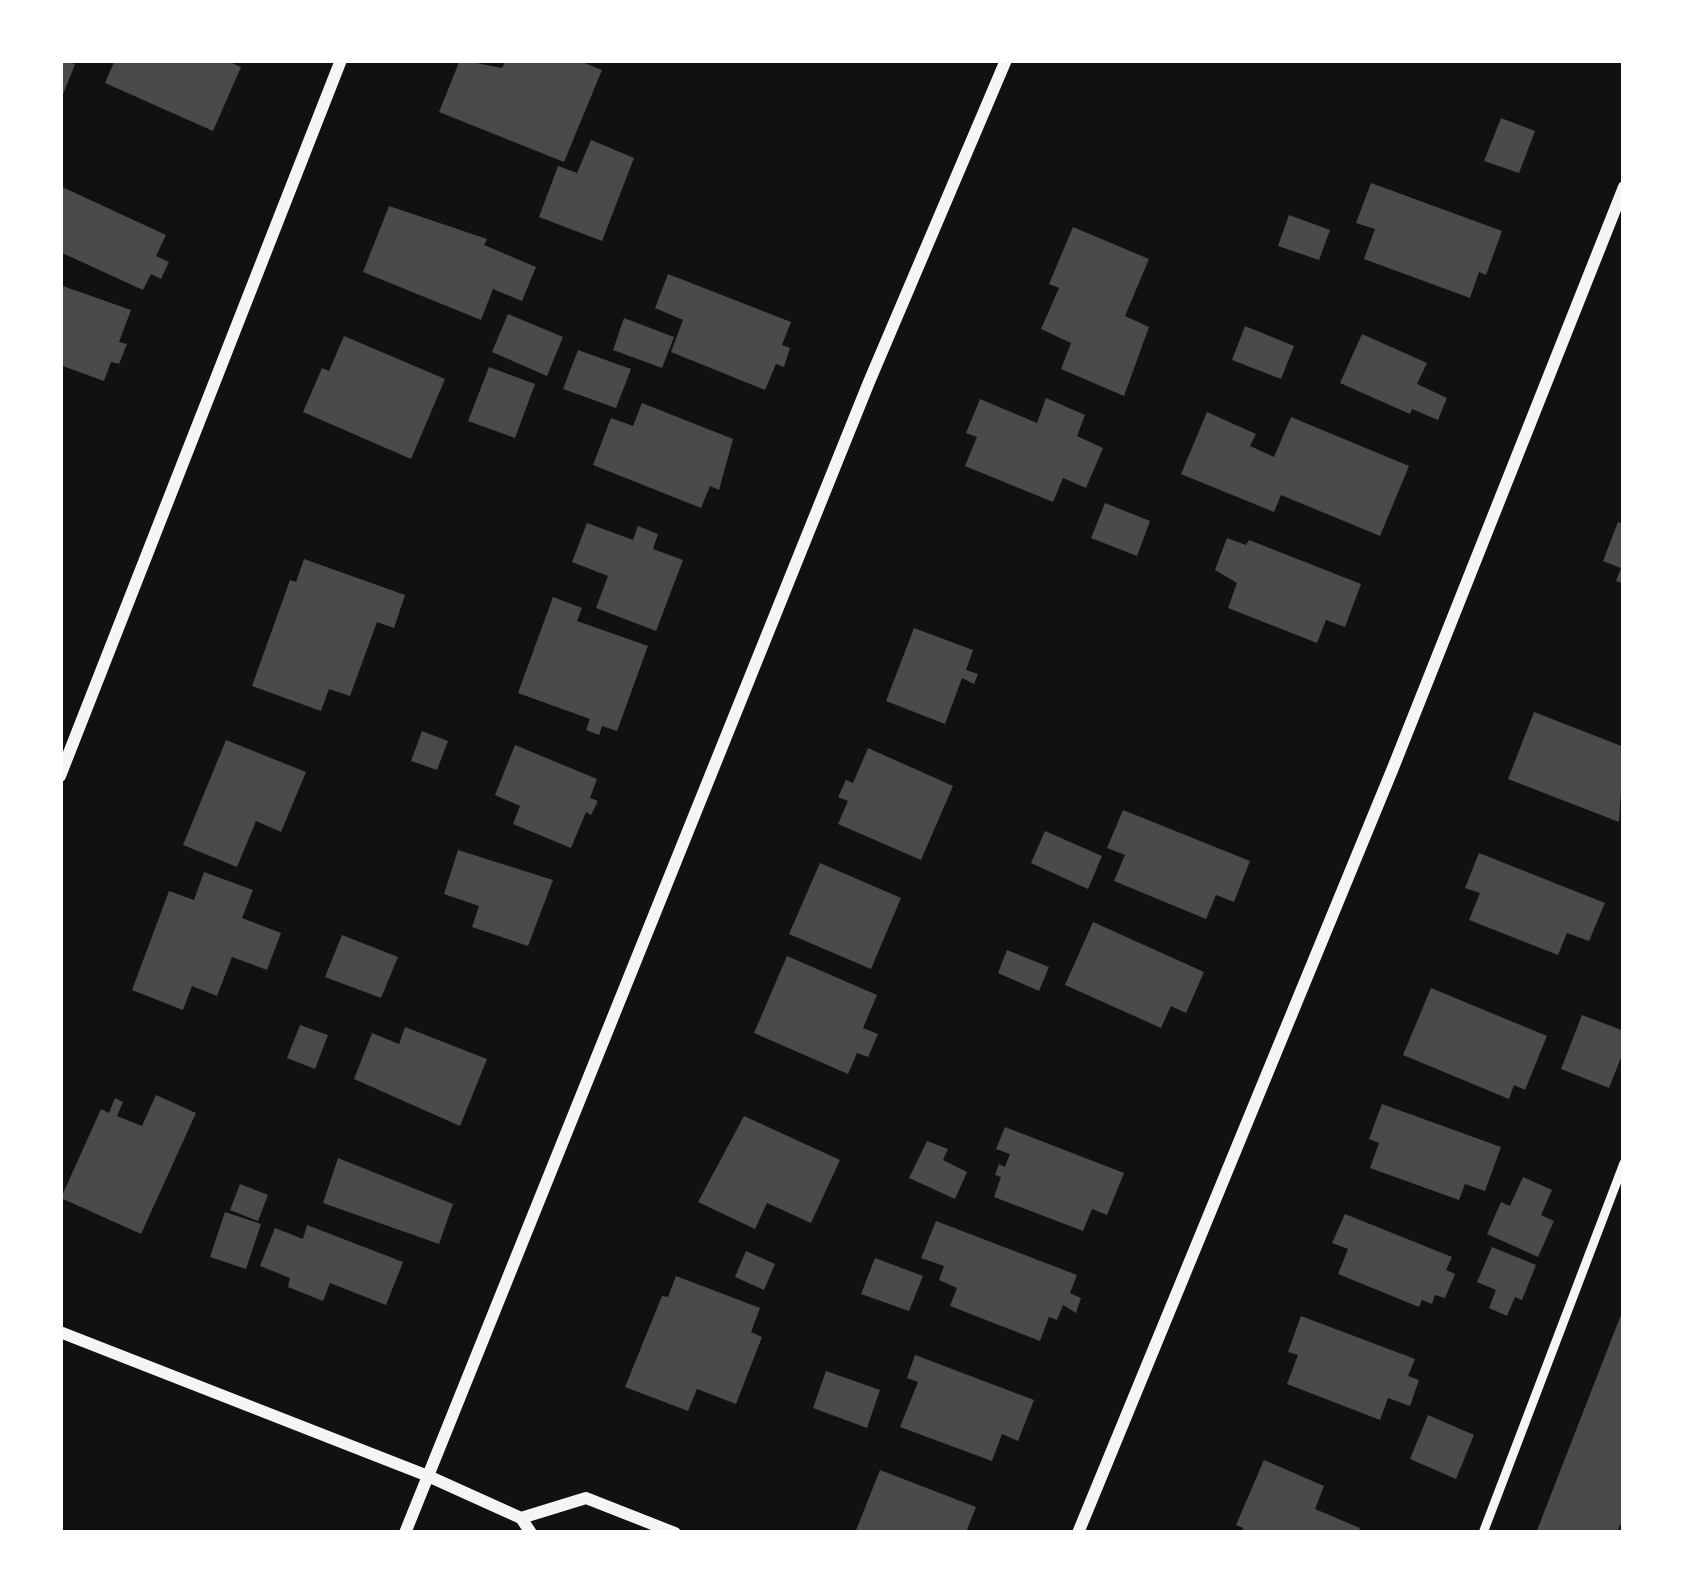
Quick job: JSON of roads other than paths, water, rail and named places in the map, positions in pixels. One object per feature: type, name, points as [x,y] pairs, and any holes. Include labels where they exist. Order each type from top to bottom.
[{"type":"street","points":[[60,776],[341,60]]},
{"type":"street","points":[[405,1533],[869,382],[1006,60]]},
{"type":"street","points":[[1078,1533],[1393,768],[1624,187]]},
{"type":"street","points":[[60,1332],[428,1476],[521,1518],[531,1533]]},
{"type":"street","points":[[521,1518],[586,1498],[675,1533]]},
{"type":"lane","points":[[1484,1533],[1624,1163]]}]
